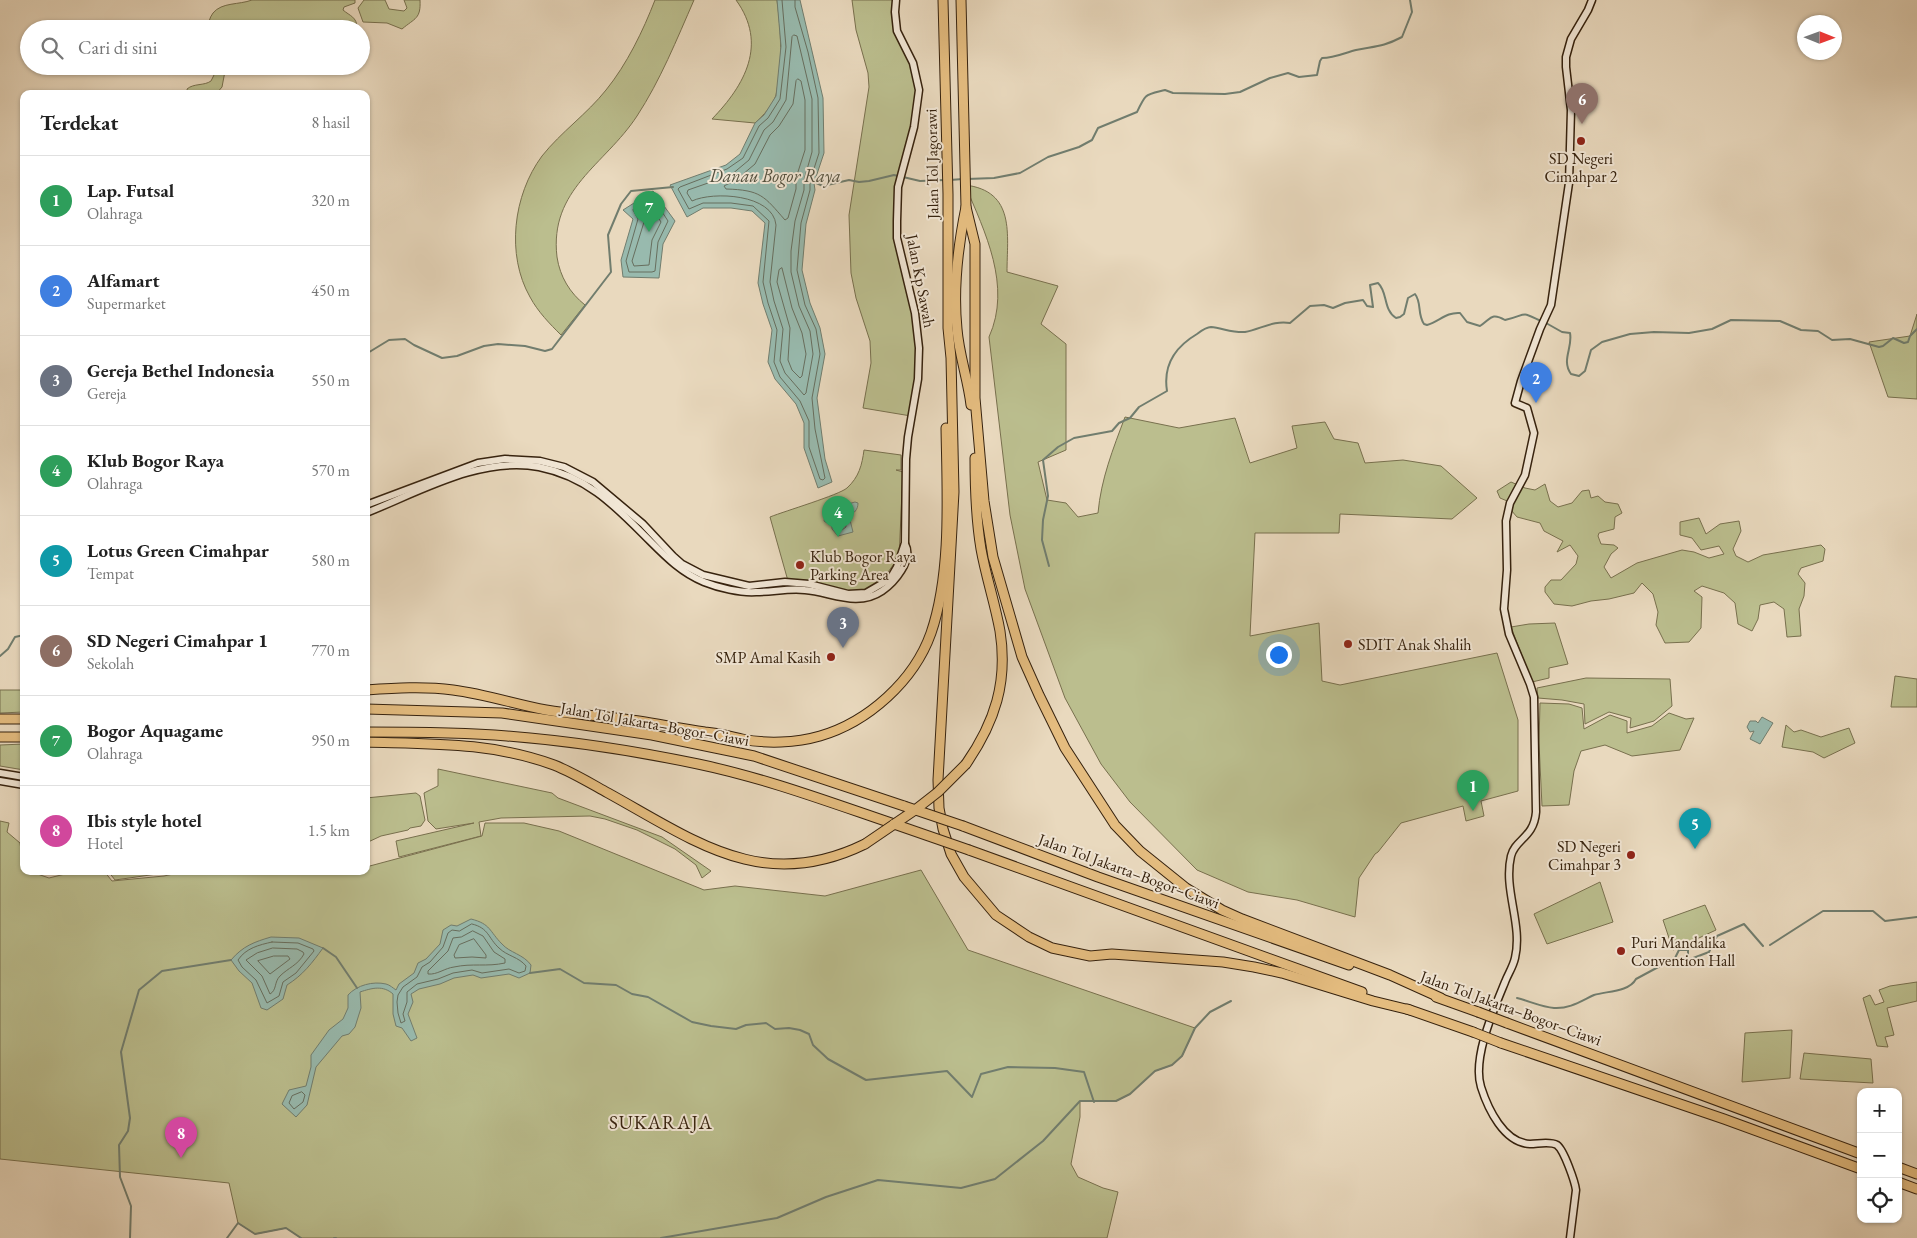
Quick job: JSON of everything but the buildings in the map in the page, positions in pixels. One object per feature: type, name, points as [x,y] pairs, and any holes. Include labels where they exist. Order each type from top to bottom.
[{"type":"highway","name":"Jalan Tol Jagorawi","points":[[943,0],[948,194],[948,328]]},
{"type":"highway","name":"Jalan Tol Jagorawi","points":[[961,0],[966,207]]},
{"type":"highway","points":[[370,742],[478,746],[532,758],[573,774],[709,848],[750,862],[797,865],[846,854],[865,844],[938,792],[966,764],[984,736],[999,696],[1002,670],[1000,631],[978,529],[973,426],[957,328],[957,263],[959,238],[966,207]]},
{"type":"highway","points":[[966,207],[975,244],[975,398],[984,501],[990,543],[1022,657],[1039,696],[1077,767],[1106,813],[1128,839],[1163,871],[1186,888],[1222,910],[1242,919],[1390,975],[1441,998]]},
{"type":"highway","points":[[370,690],[418,688],[453,690],[546,710],[617,718],[767,742],[819,736],[857,720],[876,707],[912,669],[924,651],[935,618],[944,567],[948,328]]},
{"type":"highway","points":[[948,328],[951,358],[954,492],[938,780],[943,829],[951,854],[964,877],[996,915],[1029,938],[1052,948],[1090,956],[1112,954],[1223,962],[1254,967],[1282,973],[1373,1001],[1410,1010]]},
{"type":"highway","name":"Jalan Tol Jakarta–Bogor–Ciawi","points":[[370,709],[502,713],[652,735],[754,756],[963,826],[1098,877],[1441,998],[1857,1153]]},
{"type":"highway","points":[[0,720],[20,719]]},
{"type":"highway","name":"Jalan Tol Jakarta–Bogor–Ciawi","points":[[370,732],[504,736],[584,743],[699,764],[773,783],[969,850],[1501,1043],[1724,1119],[1857,1168]]},
{"type":"highway","points":[[0,737],[20,737]]},
{"type":"highway","points":[[1902,1168],[1917,1174]]},
{"type":"highway","points":[[1902,1183],[1917,1189]]},
{"type":"street","name":"Jalan Kp Sawah","points":[[896,0],[897,31],[913,62],[919,90],[917,112],[899,185],[897,239],[915,313],[919,348],[918,379],[906,459],[904,543]]},
{"type":"street","points":[[1570,1238],[1576,1190],[1560,1149],[1555,1144],[1524,1143],[1506,1131],[1496,1119],[1479,1079],[1478,1067],[1483,1044],[1517,950],[1517,932],[1509,879],[1511,856],[1514,848],[1532,830],[1536,812],[1534,697],[1509,634],[1504,609],[1507,570],[1506,521],[1510,503],[1525,475],[1534,432],[1527,408],[1515,403],[1540,329],[1548,316],[1551,305],[1569,183],[1571,110],[1566,57],[1571,39],[1592,0]]},
{"type":"street","points":[[370,504],[478,463],[519,458],[564,467],[593,482],[620,503],[682,564],[703,575],[729,582],[749,586],[785,582],[819,586],[848,594],[866,593],[890,579],[897,567],[904,543]]},
{"type":"street","points":[[370,511],[401,497],[479,469],[501,466],[538,467],[572,477],[593,489],[617,508],[669,560],[685,573],[707,583],[736,590],[755,592],[805,590],[846,599],[872,597],[890,585],[902,569],[907,551],[907,546],[904,543]]},
{"type":"street","points":[[0,773],[20,776]]},
{"type":"street","points":[[0,781],[20,784]]},
{"type":"green space","points":[[252,0],[355,0],[355,3],[344,7],[343,10],[355,20],[210,20],[217,9],[221,7]]},
{"type":"green space","points":[[364,0],[385,0],[389,9],[404,11],[407,8],[404,0],[420,0],[418,15],[402,29],[387,23],[362,20],[358,8]]},
{"type":"green space","points":[[655,0],[694,0],[668,60],[637,116],[582,179],[570,195],[562,213],[557,233],[558,264],[566,284],[585,305],[561,335],[537,308],[522,280],[516,244],[516,225],[519,207],[532,172],[542,156],[599,99],[614,80],[640,35]]},
{"type":"green space","points":[[736,0],[777,0],[781,48],[776,95],[773,103],[755,123],[712,119],[724,106],[743,78],[748,63],[751,48],[750,32],[746,16]]},
{"type":"green space","points":[[852,0],[896,0],[895,22],[913,63],[919,90],[899,185],[897,239],[915,313],[919,348],[911,416],[863,408],[871,363],[870,341],[856,298],[851,273],[849,215],[869,87],[868,73],[856,30]]},
{"type":"green space","points":[[214,75],[224,75],[222,87],[219,90],[187,90],[190,87],[211,81]]},
{"type":"green space","points":[[965,185],[981,189],[993,196],[1001,205],[1007,230],[1007,272],[1058,286],[1041,324],[1066,344],[1066,450],[1038,462],[1047,500],[1066,503],[1078,517],[1098,513],[1105,476],[1125,417],[1179,428],[1235,418],[1250,463],[1297,448],[1292,426],[1325,422],[1334,439],[1358,443],[1365,463],[1403,460],[1441,466],[1477,498],[1452,519],[1340,514],[1339,533],[1255,533],[1250,636],[1319,623],[1322,681],[1340,685],[1497,653],[1518,720],[1518,791],[1481,801],[1484,816],[1466,821],[1463,806],[1401,823],[1375,854],[1359,878],[1355,917],[1297,900],[1248,892],[1197,870],[1130,802],[1101,764],[1065,698],[1025,589],[1010,515],[989,337],[995,318],[998,298],[997,279],[987,240]]},
{"type":"green space","points":[[1917,314],[1917,399],[1888,397],[1869,342],[1910,336]]},
{"type":"green space","points":[[864,450],[901,455],[901,470],[896,470],[903,472],[899,557],[880,583],[869,589],[847,593],[788,581],[770,517],[823,499],[847,488],[859,471]]},
{"type":"green space","points":[[1511,482],[1535,490],[1545,484],[1550,501],[1558,507],[1572,503],[1582,491],[1589,490],[1591,498],[1598,496],[1605,502],[1618,504],[1622,513],[1615,517],[1614,529],[1599,533],[1598,536],[1601,544],[1614,545],[1618,548],[1611,554],[1604,567],[1611,578],[1637,563],[1682,550],[1709,558],[1724,554],[1719,546],[1701,550],[1692,538],[1680,535],[1680,522],[1699,518],[1706,534],[1720,524],[1739,521],[1741,531],[1733,549],[1736,556],[1748,562],[1763,555],[1821,545],[1825,549],[1823,561],[1801,568],[1798,574],[1805,583],[1804,596],[1799,609],[1801,636],[1787,637],[1784,609],[1774,602],[1760,605],[1758,619],[1752,631],[1738,624],[1735,603],[1724,593],[1702,586],[1694,591],[1702,597],[1701,628],[1689,642],[1665,643],[1656,625],[1658,612],[1653,594],[1642,583],[1634,593],[1609,599],[1572,606],[1554,604],[1545,592],[1545,587],[1551,580],[1561,580],[1576,564],[1578,556],[1570,545],[1557,552],[1563,541],[1544,531],[1540,523],[1517,517],[1511,510],[1512,503],[1500,498],[1497,491]]},
{"type":"green space","points":[[1555,623],[1568,664],[1549,668],[1549,678],[1532,682],[1511,627]]},
{"type":"green space","points":[[1895,676],[1917,679],[1917,707],[1891,707]]},
{"type":"green space","points":[[1586,678],[1670,679],[1672,706],[1654,721],[1630,728],[1631,718],[1609,712],[1585,724],[1584,704],[1538,698],[1537,688]]},
{"type":"green space","points":[[0,690],[20,690],[20,712],[0,713]]},
{"type":"green space","points":[[1540,703],[1569,704],[1582,708],[1584,729],[1610,715],[1627,721],[1627,733],[1652,726],[1669,713],[1686,719],[1694,718],[1680,750],[1632,756],[1605,745],[1581,751],[1574,771],[1569,805],[1542,806],[1539,743]]},
{"type":"green space","points":[[1786,725],[1794,732],[1801,730],[1821,737],[1849,728],[1855,743],[1824,758],[1813,752],[1782,747]]},
{"type":"green space","points":[[20,744],[20,769],[0,766],[0,745]]},
{"type":"green space","points":[[438,769],[552,793],[558,798],[662,837],[711,871],[702,878],[696,865],[675,849],[637,830],[590,816],[501,818],[479,822],[481,836],[399,857],[396,841],[474,823],[436,829],[428,821],[424,793],[438,786]]},
{"type":"green space","points":[[416,793],[420,796],[425,820],[421,826],[381,836],[370,841],[370,798]]},
{"type":"green space","points":[[0,821],[9,823],[7,832],[20,843],[20,875],[40,875],[49,878],[61,875],[107,875],[112,881],[169,875],[370,875],[370,866],[482,836],[485,823],[524,823],[559,831],[704,890],[735,886],[825,896],[921,870],[968,950],[1195,1028],[1182,1056],[1172,1065],[1155,1071],[1130,1094],[1116,1101],[1080,1101],[1080,1117],[1071,1164],[1078,1177],[1103,1188],[1118,1192],[1107,1238],[301,1238],[286,1228],[255,1234],[238,1223],[229,1183],[0,1159]]},
{"type":"green space","points":[[111,875],[150,875],[115,880]]},
{"type":"green space","points":[[1600,882],[1613,922],[1547,944],[1534,914]]},
{"type":"green space","points":[[1705,905],[1716,930],[1673,950],[1663,920]]},
{"type":"green space","points":[[1917,982],[1917,1001],[1887,1008],[1894,1035],[1885,1037],[1888,1047],[1877,1046],[1863,998],[1870,995],[1875,1005],[1884,1002],[1879,990],[1890,986]]},
{"type":"green space","points":[[1792,1030],[1790,1078],[1742,1082],[1745,1033]]},
{"type":"green space","points":[[1804,1053],[1871,1059],[1873,1083],[1800,1079]]},
{"type":"water","name":"Danau Bogor Raya","points":[[777,0],[800,0],[823,98],[824,153],[814,183],[815,190],[806,224],[802,270],[810,303],[820,328],[825,354],[817,398],[825,459],[832,482],[818,488],[804,448],[804,423],[796,404],[775,379],[768,362],[772,330],[758,283],[765,223],[752,211],[731,208],[703,208],[687,217],[670,185],[726,165],[740,154],[755,123],[764,115],[776,96],[781,46]]},
{"type":"water","points":[[653,191],[675,221],[663,244],[659,278],[623,277],[621,260],[633,219],[623,210]]},
{"type":"water","points":[[855,502],[858,503],[857,508],[849,516],[853,532],[838,536],[832,529],[832,526],[824,521],[825,516],[836,510],[837,507]]},
{"type":"water","points":[[1762,717],[1773,723],[1760,744],[1750,739],[1754,731],[1750,732],[1747,727],[1750,721],[1758,723]]},
{"type":"water","points":[[471,919],[489,928],[505,947],[528,961],[531,965],[530,973],[519,978],[509,974],[481,978],[473,975],[454,978],[440,984],[419,989],[411,994],[413,1002],[408,1014],[417,1038],[411,1041],[402,1028],[396,1026],[393,1014],[393,994],[381,988],[360,992],[361,1008],[355,1027],[349,1034],[342,1036],[316,1067],[307,1105],[296,1117],[282,1104],[289,1090],[306,1086],[311,1067],[311,1055],[329,1030],[343,1019],[348,1008],[348,995],[361,986],[371,984],[386,984],[396,990],[399,984],[414,973],[418,963],[426,959],[440,944],[443,930],[451,925],[457,926]]},
{"type":"water","points":[[271,937],[299,938],[323,948],[303,973],[287,985],[283,999],[267,1010],[261,1008],[252,983],[239,971],[231,960],[249,945]]},
{"type":"waterway","points":[[967,179],[994,178],[1020,173],[1048,157],[1079,147],[1092,140],[1098,128],[1137,112],[1142,101],[1153,93],[1165,90],[1173,93],[1225,94],[1240,92],[1270,78],[1288,73],[1299,77],[1317,75],[1322,58],[1384,44],[1402,37],[1412,12],[1410,0]]},
{"type":"waterway","points":[[814,182],[823,186],[849,180],[859,182],[894,175],[898,176]]},
{"type":"waterway","points":[[903,177],[920,181],[945,180]]},
{"type":"waterway","points":[[950,180],[963,179]]},
{"type":"waterway","points":[[370,352],[389,340],[405,339],[442,358],[457,356],[484,346],[498,344],[525,346],[545,351],[552,349],[611,272],[608,235],[621,204],[631,191],[673,187]]},
{"type":"waterway","points":[[1049,566],[1042,540],[1043,520],[1048,496],[1043,460],[1058,447],[1074,438],[1112,431],[1119,423],[1130,418],[1139,407],[1167,391],[1167,373],[1172,358],[1182,345],[1205,328],[1211,327],[1245,332],[1273,324],[1290,323],[1310,306],[1324,305],[1333,308],[1345,303],[1363,300],[1367,306],[1373,307],[1370,285],[1378,283],[1383,291],[1389,310],[1396,318],[1404,314],[1408,298],[1415,294],[1422,320],[1427,325],[1455,313],[1460,313],[1467,322],[1480,326],[1494,317],[1505,320],[1523,314],[1541,321]]},
{"type":"waterway","points":[[1546,323],[1562,332],[1570,333],[1567,359],[1568,369],[1571,374],[1579,376],[1585,371],[1591,350],[1602,342],[1630,334],[1654,332],[1689,333],[1712,329],[1731,320],[1780,321],[1801,330],[1818,331],[1832,340],[1850,339],[1879,347],[1893,338],[1904,343],[1908,342],[1910,336],[1917,329]]},
{"type":"waterway","points":[[0,656],[8,649],[15,637],[20,636]]},
{"type":"waterway","points":[[1770,945],[1823,911],[1873,911],[1885,921],[1917,917]]},
{"type":"waterway","points":[[1517,998],[1560,1008],[1575,1004],[1594,995],[1623,989],[1636,979],[1675,958],[1679,950],[1688,950],[1688,960],[1709,952],[1717,936],[1744,924],[1763,946]]},
{"type":"waterway","points":[[323,948],[336,957],[357,988]]},
{"type":"waterway","points":[[130,1238],[131,1206],[120,1177],[119,1145],[128,1131],[130,1118],[121,1052],[139,990],[162,971],[231,960]]},
{"type":"waterway","points":[[530,973],[560,969],[584,983],[616,985],[632,994],[648,997],[692,1022],[736,1029],[746,1025],[766,1023],[775,1029],[789,1028],[800,1030],[809,1034],[813,1045],[828,1059],[866,1080],[947,1071],[972,1097],[981,1074],[1008,1067],[1055,1068],[1084,1072],[1094,1102]]},
{"type":"waterway","points":[[661,1238],[777,1218],[826,1197],[878,1180],[961,1188],[995,1179],[1043,1141],[1080,1101],[1116,1101],[1130,1094],[1155,1071],[1172,1065],[1182,1056],[1195,1028],[1210,1012],[1231,1001]]},
{"type":"waterway","points":[[227,1238],[238,1223],[255,1234],[286,1228],[301,1238]]},
{"type":"place","name":"SD Negeri Cimahpar 1","points":[[1582,124]]},
{"type":"place","name":"SD Negeri Cimahpar 2","points":[[1581,141]]},
{"type":"place","name":"Bogor Aquagame","points":[[649,232]]},
{"type":"place","name":"Alfamart","points":[[1536,403]]},
{"type":"place","name":"Klub Bogor Raya","points":[[838,537]]},
{"type":"place","name":"Klub Bogor Raya Parking Area","points":[[800,565]]},
{"type":"place","name":"SDIT Anak Shalih","points":[[1348,644]]},
{"type":"place","name":"Gereja Bethel Indonesia","points":[[843,648]]},
{"type":"place","name":"SMP Amal Kasih","points":[[831,657]]},
{"type":"place","name":"Lap. Futsal","points":[[1473,811]]},
{"type":"place","name":"Lotus Green Cimahpar","points":[[1695,849]]},
{"type":"place","name":"SD Negeri Cimahpar 3","points":[[1631,855]]},
{"type":"place","name":"Puri Mandalika Convention Hall","points":[[1621,951]]},
{"type":"place","name":"Ibis style hotel","points":[[181,1158]]},
{"type":"district","name":"SUKARAJA","points":[[661,1122]]}]
